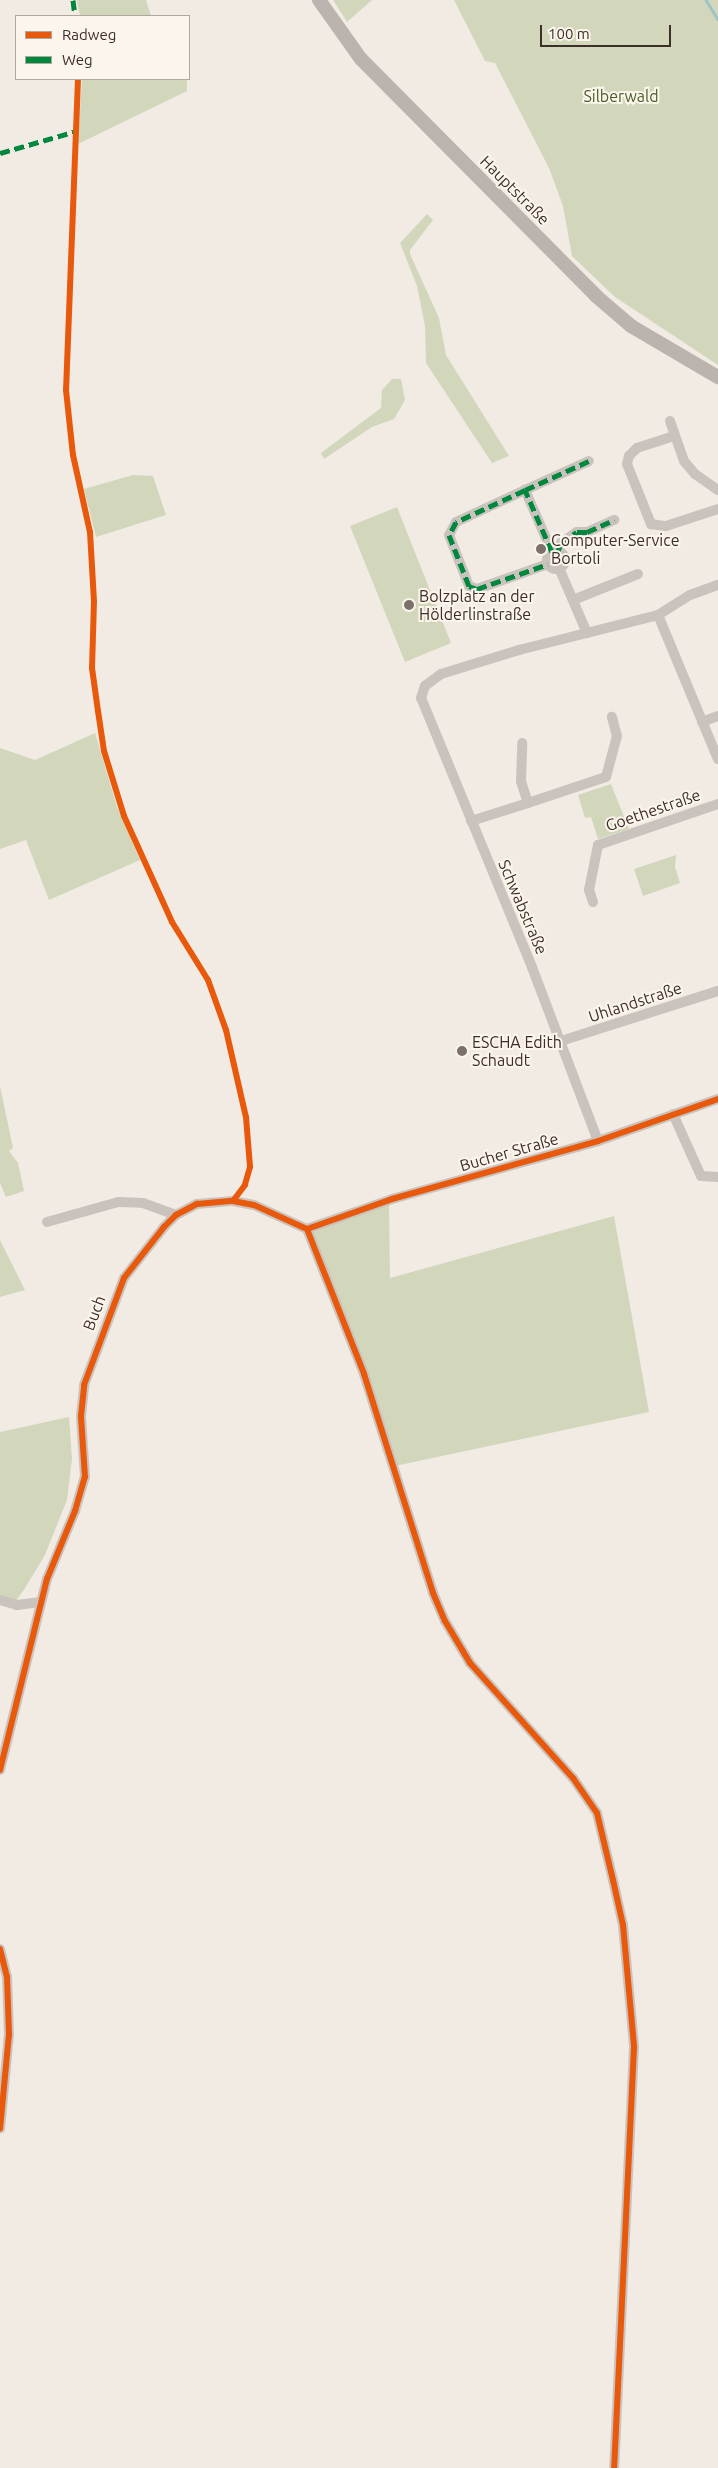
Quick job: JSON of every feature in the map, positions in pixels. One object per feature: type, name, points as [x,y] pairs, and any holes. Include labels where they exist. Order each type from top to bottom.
[{"type":"main road","name":"Hauptstraße","points":[[319,0],[361,58],[596,296],[631,326],[716,375]]},
{"type":"street","points":[[670,421],[684,461],[695,474],[718,490]]},
{"type":"street","points":[[674,436],[637,448],[629,456],[628,464],[651,524],[666,526],[718,509]]},
{"type":"street","points":[[589,461],[456,522],[448,535],[469,586],[477,589],[548,564],[559,568],[587,633],[658,615],[690,595],[718,585]]},
{"type":"street","points":[[525,490],[555,552],[565,559],[559,568]]},
{"type":"street","points":[[548,564],[561,543],[577,532],[587,532],[614,520]]},
{"type":"street","points":[[573,600],[638,574]]},
{"type":"street","points":[[658,615],[718,759]]},
{"type":"street","name":"Schwabstraße","points":[[587,633],[519,650],[441,674],[425,686],[421,698],[561,1041],[598,1141]]},
{"type":"street","points":[[702,722],[718,716]]},
{"type":"street","points":[[471,821],[606,777],[617,736],[612,717]]},
{"type":"street","points":[[522,743],[521,781],[528,803]]},
{"type":"street","name":"Goethestraße","points":[[593,902],[589,890],[598,844],[718,804]]},
{"type":"street","name":"Uhlandstraße","points":[[561,1041],[718,990]]},
{"type":"street","name":"Bucher Straße","points":[[308,1229],[392,1199],[598,1141],[718,1099]]},
{"type":"street","points":[[673,1114],[701,1176],[718,1177]]},
{"type":"street","name":"Buch","points":[[0,1770],[49,1573],[75,1511],[85,1477],[81,1416],[82,1395],[89,1366],[124,1278],[176,1215],[197,1204],[233,1201],[269,1210],[308,1229]]},
{"type":"street","points":[[47,1222],[118,1202],[143,1203],[176,1215]]},
{"type":"street","points":[[308,1229],[364,1374],[433,1593],[446,1621],[470,1663],[573,1778],[596,1813],[614,1880],[623,1925],[634,2046],[614,2468]]},
{"type":"street","points":[[0,1600],[16,1605],[41,1602]]},
{"type":"street","points":[[0,1949],[7,1977],[9,2034],[0,2129]]},
{"type":"green space","points":[[77,0],[146,0],[151,15],[80,15]]},
{"type":"green space","points":[[333,0],[372,0],[347,22]]},
{"type":"green space","name":"Silberwald","points":[[454,0],[718,0],[718,365],[615,297],[572,256],[563,206],[549,168],[495,63],[485,61]]},
{"type":"green space","points":[[82,80],[187,80],[187,91],[78,144]]},
{"type":"green space","points":[[427,214],[433,220],[410,250],[410,254],[439,318],[446,355],[509,456],[492,463],[426,363],[425,326],[417,286],[400,243]]},
{"type":"green space","points":[[392,379],[401,379],[405,400],[394,419],[372,427],[324,459],[321,453],[381,408],[382,390]]},
{"type":"green space","points":[[133,475],[153,476],[166,515],[96,537],[84,489]]},
{"type":"green space","name":"Bolzplatz an der Hölderlinstraße","points":[[397,507],[451,643],[405,662],[350,526]]},
{"type":"green space","points":[[95,733],[117,807],[140,860],[49,900],[26,840],[0,849],[0,748],[35,760]]},
{"type":"green space","points":[[611,784],[629,829],[598,839],[591,817],[585,818],[578,795]]},
{"type":"green space","points":[[676,855],[675,867],[680,883],[643,896],[634,869]]},
{"type":"green space","points":[[0,1086],[13,1148],[9,1151],[18,1163],[24,1191],[6,1197],[0,1183]]},
{"type":"green space","points":[[389,1202],[390,1278],[614,1216],[649,1412],[395,1466],[312,1233]]},
{"type":"green space","points":[[0,1240],[25,1290],[0,1297]]},
{"type":"green space","points":[[69,1417],[72,1459],[67,1500],[45,1555],[16,1601],[0,1596],[0,1432]]},
{"type":"waterway","points":[[706,0],[718,19]]},
{"type":"marked path","points":[[73,0],[75,15]]},
{"type":"marked path","points":[[0,153],[76,131]]},
{"type":"marked path","points":[[552,552],[525,490],[589,461]]},
{"type":"marked path","points":[[525,490],[456,522],[449,535],[469,586],[477,589],[548,564]]},
{"type":"marked path","points":[[558,551],[561,543],[577,532],[587,532],[614,520]]},
{"type":"cycle path","points":[[78,80],[66,390],[73,455],[90,532],[94,601],[92,668],[104,751],[124,816],[172,922],[208,980],[226,1030],[246,1117],[250,1167],[245,1185],[233,1201]]},
{"type":"cycle path","points":[[307,1229],[392,1199],[598,1141],[718,1099]]},
{"type":"cycle path","points":[[0,1770],[47,1579],[75,1511],[85,1477],[81,1416],[84,1385],[124,1278],[164,1227],[176,1215],[197,1204],[233,1201],[254,1205],[307,1229]]},
{"type":"cycle path","points":[[307,1229],[364,1374],[433,1593],[445,1621],[470,1663],[573,1778],[597,1813],[623,1925],[634,2047],[614,2468]]},
{"type":"cycle path","points":[[0,1949],[7,1977],[9,2034],[0,2129]]},
{"type":"place","name":"Computer-Service Bortoli","points":[[541,549]]},
{"type":"place","name":"Bolzplatz an der Hölderlinstraße","points":[[409,605]]},
{"type":"place","name":"ESCHA Edith Schaudt","points":[[462,1051]]}]
